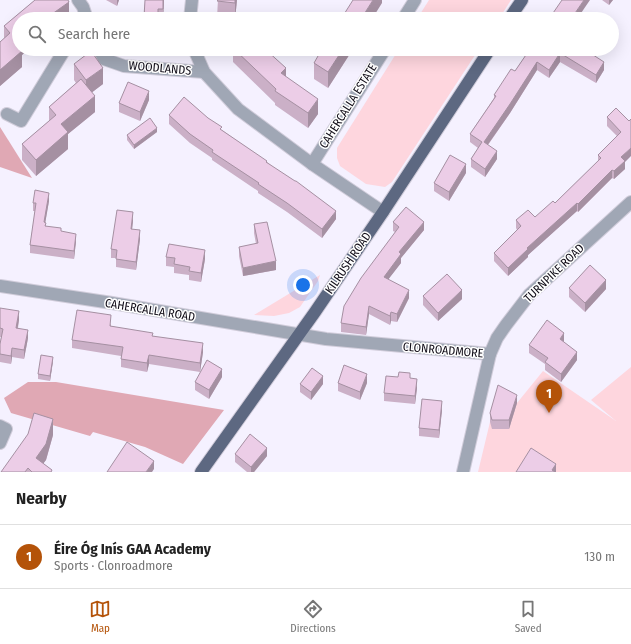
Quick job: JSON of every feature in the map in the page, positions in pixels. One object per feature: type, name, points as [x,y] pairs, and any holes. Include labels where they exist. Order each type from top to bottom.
[{"type":"main road","points":[[514,12],[522,0]]},
{"type":"main road","name":"KILRUSH ROAD","points":[[201,472],[299,335],[383,212],[485,56]]},
{"type":"street","points":[[78,0],[85,12]]},
{"type":"street","points":[[191,12],[192,0]]},
{"type":"street","points":[[407,12],[415,0]]},
{"type":"street","points":[[7,114],[21,121],[61,56]]},
{"type":"street","name":"WOODLANDS","points":[[102,56],[104,59],[124,66],[204,72]]},
{"type":"street","points":[[197,56],[204,72],[238,109],[312,164],[383,212]]},
{"type":"street","name":"CAHERCALLA ESTATE","points":[[312,164],[380,56]]},
{"type":"street","name":"TURNPIKE ROAD","points":[[490,354],[502,332],[529,295],[631,202]]},
{"type":"street","name":"CAHERCALLA ROAD","points":[[0,286],[112,303],[299,335]]},
{"type":"street","name":"CLONROADMORE","points":[[299,335],[333,340],[490,354],[462,472]]},
{"type":"street","points":[[0,426],[6,429],[0,443]]},
{"type":"shaded area","points":[[429,0],[511,0],[503,12],[421,12]]},
{"type":"shaded area","points":[[395,56],[474,56],[392,182],[385,187],[366,184],[340,166],[337,158],[337,148]]},
{"type":"shaded area","points":[[0,127],[32,178],[0,167]]},
{"type":"shaded area","points":[[320,275],[318,281],[300,307],[289,313],[274,316],[254,315]]},
{"type":"shaded area","points":[[631,367],[631,472],[478,472],[498,394],[517,403],[543,371],[616,421],[591,400]]},
{"type":"shaded area","points":[[28,382],[56,382],[224,410],[183,464],[145,447],[93,432],[90,436],[11,413],[4,398]]},
{"type":"building","points":[[35,0],[68,0],[69,2],[55,12],[21,12]]},
{"type":"building","points":[[145,0],[163,0],[163,9],[158,9],[158,12],[144,12]]},
{"type":"building","points":[[235,0],[235,3],[217,1]]},
{"type":"building","points":[[353,0],[373,0],[365,12],[345,12]]},
{"type":"building","points":[[562,0],[584,0],[576,12],[554,12]]},
{"type":"building","points":[[12,19],[12,56],[16,56],[0,70],[0,42],[10,33],[4,26]]},
{"type":"building","points":[[84,56],[95,56],[103,68],[86,80],[74,64]]},
{"type":"building","points":[[241,56],[273,56],[286,68],[281,73],[318,99],[308,113],[275,91],[276,89]]},
{"type":"building","points":[[318,56],[338,56],[328,72],[314,63]]},
{"type":"building","points":[[525,56],[558,56],[549,70],[537,62],[484,142],[497,151],[485,169],[471,159],[482,142],[470,134],[496,96],[494,95],[511,69],[515,71]]},
{"type":"building","points":[[565,56],[595,56],[604,62],[596,75]]},
{"type":"building","points":[[81,79],[95,96],[61,124],[68,132],[36,160],[22,144],[56,115],[49,107]]},
{"type":"building","points":[[128,82],[149,91],[140,112],[119,103]]},
{"type":"building","points":[[184,97],[208,118],[222,127],[220,129],[267,161],[266,162],[296,181],[336,211],[322,229],[258,184],[259,183],[212,152],[213,150],[190,134],[169,115]]},
{"type":"building","points":[[616,108],[629,121],[631,119],[631,148],[621,157],[625,161],[614,171],[612,170],[578,204],[577,203],[527,248],[528,249],[508,268],[494,253],[521,226],[516,220],[528,210],[535,217],[553,201],[555,203],[601,158],[598,155],[621,132],[607,117]]},
{"type":"building","points":[[150,118],[157,128],[134,145],[127,135]]},
{"type":"building","points":[[450,155],[466,164],[449,192],[434,183]]},
{"type":"building","points":[[35,190],[49,193],[44,222],[46,223],[45,226],[61,228],[61,231],[76,234],[74,251],[30,245],[36,203],[33,203]]},
{"type":"building","points":[[406,207],[424,222],[399,252],[401,254],[384,277],[409,290],[397,314],[391,312],[390,316],[369,306],[366,327],[341,323],[344,306],[361,278],[399,227],[393,222]]},
{"type":"building","points":[[117,210],[133,212],[131,229],[140,230],[136,262],[116,259],[117,250],[111,249]]},
{"type":"building","points":[[267,222],[276,261],[243,268],[239,247],[258,243],[254,224]]},
{"type":"building","points":[[169,244],[205,250],[201,273],[189,271],[190,267],[174,264],[175,258],[166,257]]},
{"type":"building","points":[[590,265],[606,280],[585,303],[569,288]]},
{"type":"building","points":[[447,274],[462,290],[438,313],[423,296]]},
{"type":"building","points":[[0,308],[19,311],[16,328],[28,330],[24,350],[12,348],[11,356],[0,354],[3,329],[0,328]]},
{"type":"building","points":[[77,310],[111,315],[110,326],[153,333],[152,336],[203,343],[200,363],[149,355],[147,363],[121,359],[123,347],[72,340]]},
{"type":"building","points":[[547,320],[564,333],[560,339],[577,352],[561,374],[545,362],[548,358],[529,345]]},
{"type":"building","points":[[41,355],[53,357],[50,376],[38,374]]},
{"type":"building","points":[[207,360],[222,369],[209,390],[195,382]]},
{"type":"building","points":[[344,365],[367,374],[360,392],[338,383]]},
{"type":"building","points":[[312,368],[323,376],[311,392],[300,384]]},
{"type":"building","points":[[399,372],[410,373],[410,378],[417,379],[415,396],[384,393],[386,376],[398,377]]},
{"type":"building","points":[[498,385],[517,395],[509,420],[492,420],[490,413]]},
{"type":"building","points":[[422,399],[442,401],[439,430],[419,428]]},
{"type":"building","points":[[34,413],[53,419],[46,444],[36,458],[52,470],[51,472],[32,472],[28,468],[25,472],[1,472],[28,434]]},
{"type":"building","points":[[250,434],[267,448],[251,467],[235,454]]},
{"type":"building","points":[[127,442],[154,461],[146,472],[107,472]]},
{"type":"building","points":[[531,448],[556,464],[552,470],[555,472],[516,472]]},
{"type":"place","name":"Éire Óg Inís GAA Academy","points":[[549,413]]}]
